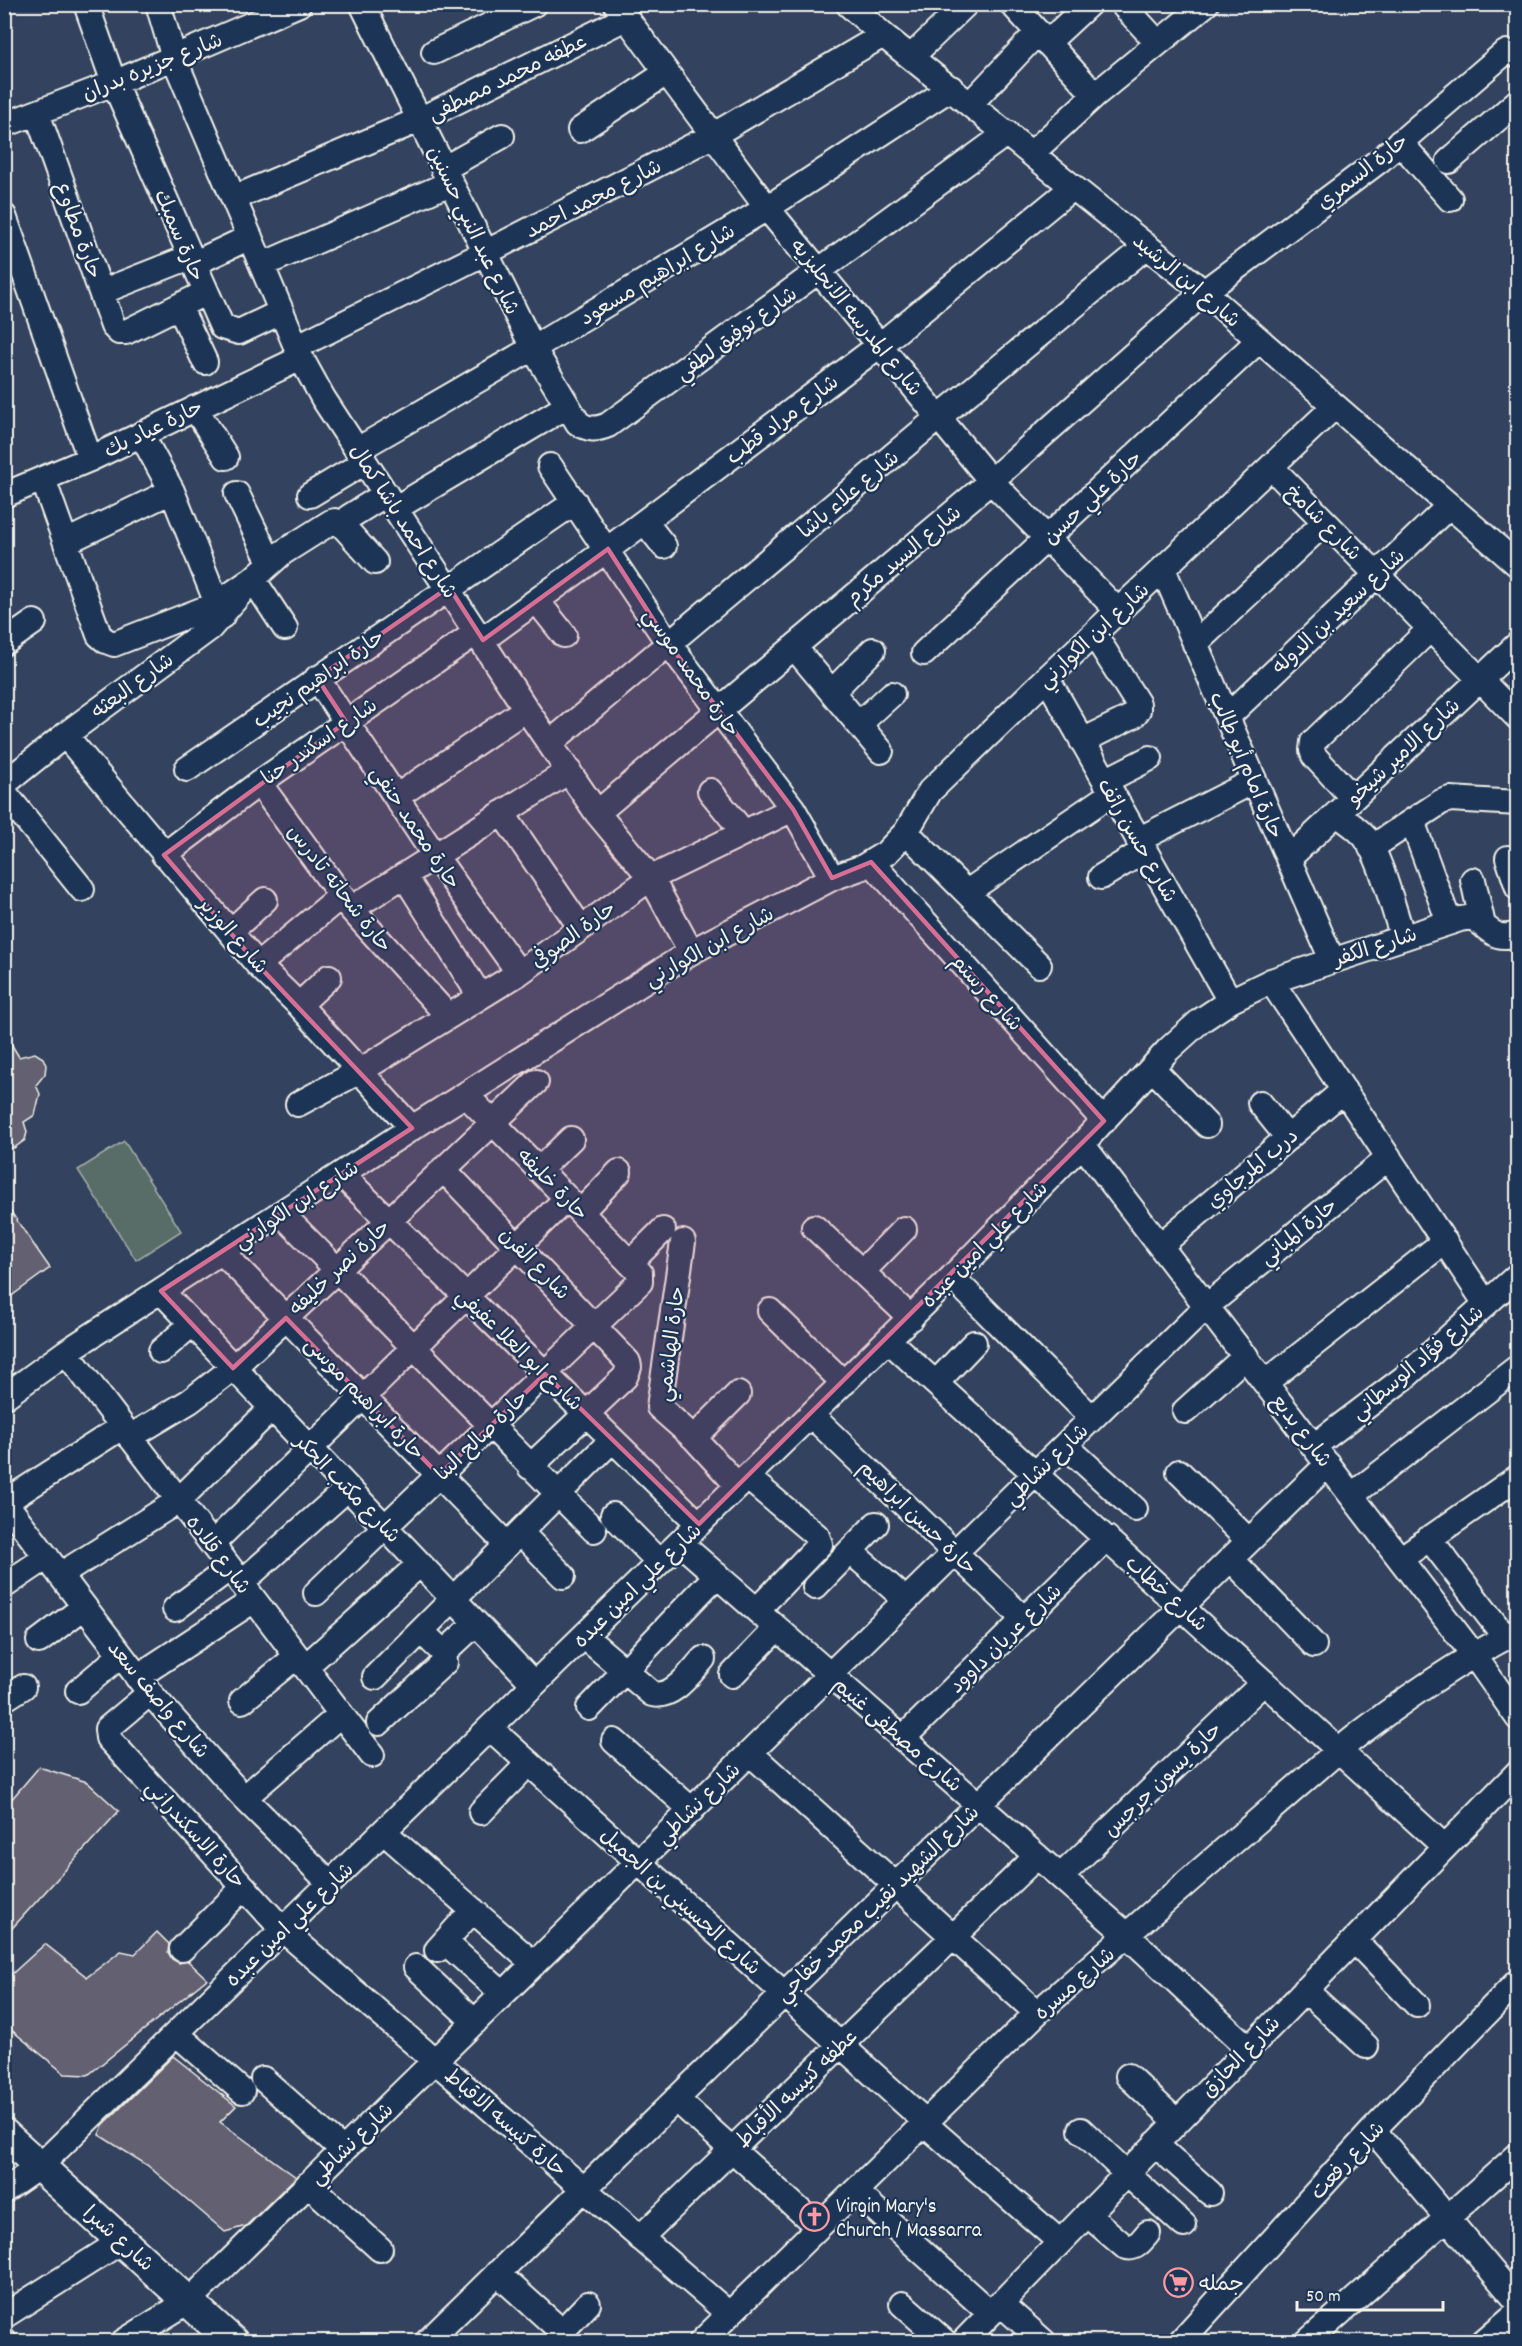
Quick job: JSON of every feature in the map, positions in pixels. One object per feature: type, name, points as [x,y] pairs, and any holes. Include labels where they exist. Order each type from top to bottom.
[{"type":"main road","name":"شارع شبرا","points":[[4,2134],[233,2342]]},
{"type":"street","name":"حارة سمبك","points":[[86,4],[114,83],[222,327],[239,332],[281,312]]},
{"type":"street","name":"شارع احمد باشا كمال","points":[[159,4],[174,58],[298,353],[323,398],[526,709],[597,813],[651,878],[691,952]]},
{"type":"street","name":"شارع جزيره بدران","points":[[4,126],[114,83],[299,4]]},
{"type":"street","name":"شارع عبد النبي حسنين","points":[[362,4],[484,254],[533,348],[578,423],[587,429],[598,429],[608,425]]},
{"type":"street","points":[[434,52],[534,4]]},
{"type":"street","name":"شارع ابن الرشيد","points":[[849,4],[882,34],[1204,292],[1518,565]]},
{"type":"street","points":[[911,57],[966,4]]},
{"type":"street","points":[[1012,4],[1095,95]]},
{"type":"street","points":[[970,104],[1042,38],[1089,4]]},
{"type":"street","points":[[1122,4],[1158,43]]},
{"type":"street","points":[[1032,153],[1095,95],[1206,4]]},
{"type":"street","name":"عطفه محمد مصطفى","points":[[234,198],[419,120],[621,11]]},
{"type":"street","name":"شارع المدرسه الانجليزيه","points":[[621,11],[767,208],[990,481],[1119,612]]},
{"type":"street","name":"شارع محمد احمد","points":[[298,353],[712,136],[882,34]]},
{"type":"street","name":"حارة السمري","points":[[1204,292],[1400,142],[1502,54],[1507,52],[1518,55]]},
{"type":"street","points":[[580,130],[666,73]]},
{"type":"street","name":"شارع ابراهيم مسعود","points":[[310,495],[361,456],[533,348],[767,208],[951,88]]},
{"type":"street","points":[[1449,161],[1518,100]]},
{"type":"street","name":"حارة مطاوع","points":[[37,113],[101,292],[191,261],[250,237]]},
{"type":"street","name":"شارع توفيق لطفي","points":[[608,425],[1007,133]]},
{"type":"street","points":[[262,265],[446,176],[502,136]]},
{"type":"street","points":[[1400,142],[1450,199]]},
{"type":"street","name":"شارع مراد قطب","points":[[480,636],[537,601],[880,345],[1073,187]]},
{"type":"street","points":[[4,216],[90,459]]},
{"type":"street","name":"شارع علاء باشا","points":[[550,743],[1147,246]]},
{"type":"street","points":[[101,292],[113,326],[119,332],[126,332],[205,293]]},
{"type":"street","name":"شارع السيد مكرم","points":[[597,813],[990,481],[1204,292]]},
{"type":"street","points":[[179,306],[205,362]]},
{"type":"street","name":"حارة علي حسن","points":[[924,653],[1259,340]]},
{"type":"street","name":"حارة عياد بك","points":[[4,495],[90,459],[195,408],[298,353]]},
{"type":"street","points":[[348,517],[391,501],[567,406]]},
{"type":"street","name":"شارع ابن الكوارني","points":[[4,1397],[66,1352],[412,1128],[691,952],[832,878],[864,867],[886,853],[906,832],[930,791],[1335,406]]},
{"type":"street","points":[[195,408],[226,457]]},
{"type":"street","points":[[141,434],[172,491],[220,610]]},
{"type":"street","name":"حارة محمد موسي","points":[[550,466],[608,549],[669,644],[793,809],[832,878]]},
{"type":"street","name":"شارع شامخ","points":[[1271,467],[1518,718]]},
{"type":"street","points":[[43,479],[99,635],[105,641],[114,644],[220,610],[270,562],[335,521],[342,525],[375,562]]},
{"type":"street","points":[[66,542],[172,491]]},
{"type":"street","points":[[237,494],[270,562]]},
{"type":"street","name":"حارة ابراهيم نجيب","points":[[187,769],[448,587],[575,502]]},
{"type":"street","name":"شارع سعيد بن الدوله","points":[[1227,717],[1449,506]]},
{"type":"street","points":[[645,522],[664,546]]},
{"type":"street","points":[[1195,644],[1325,522]]},
{"type":"street","name":"حارة امام أبو طالب","points":[[1163,569],[1332,960]]},
{"type":"street","points":[[253,579],[285,628]]},
{"type":"street","points":[[537,601],[564,635]]},
{"type":"street","name":"شارع البعثه","points":[[4,784],[65,735],[210,628],[220,610]]},
{"type":"street","points":[[4,643],[34,622]]},
{"type":"street","points":[[1403,937],[1371,848],[1352,824],[1314,756],[1312,746],[1316,739],[1430,629]]},
{"type":"street","points":[[1082,741],[1133,716],[1138,710],[1138,704],[1094,634]]},
{"type":"street","name":"شارع اسكندر حنا","points":[[164,855],[259,783],[346,722],[480,636]]},
{"type":"street","name":"شارع الامير شيخو","points":[[1288,859],[1518,644]]},
{"type":"street","points":[[794,647],[880,751]]},
{"type":"street","points":[[832,692],[873,650]]},
{"type":"street","name":"حارة محمد حنفي","points":[[317,678],[435,856],[519,973]]},
{"type":"street","name":"شارع حسن رائف","points":[[1047,678],[1230,1001]]},
{"type":"street","points":[[858,724],[892,694]]},
{"type":"street","points":[[396,797],[526,709]]},
{"type":"street","name":"شارع الوزير","points":[[65,735],[258,965],[299,1005],[412,1128]]},
{"type":"street","points":[[967,892],[1150,758]]},
{"type":"street","points":[[258,965],[346,903],[404,875],[569,771]]},
{"type":"street","points":[[1101,877],[1142,845],[1254,781]]},
{"type":"street","name":"حارة شحاته تادرس","points":[[259,783],[346,903],[448,1016]]},
{"type":"street","points":[[711,791],[744,833]]},
{"type":"street","points":[[4,792],[82,889]]},
{"type":"street","points":[[1371,848],[1441,802],[1450,799],[1518,803]]},
{"type":"street","name":"حارة الصوفي","points":[[298,1104],[360,1071],[519,973],[651,878],[793,809]]},
{"type":"street","points":[[502,813],[581,928]]},
{"type":"street","points":[[1412,821],[1449,922]]},
{"type":"street","points":[[906,832],[1039,966]]},
{"type":"street","name":"شارع رستم","points":[[871,862],[1104,1121]]},
{"type":"street","points":[[404,875],[480,996]]},
{"type":"street","points":[[1473,880],[1483,925]]},
{"type":"street","points":[[230,932],[265,900]]},
{"type":"street","name":"شارع الكفر","points":[[1230,1001],[1271,981],[1467,917],[1473,918],[1496,935],[1505,938],[1516,937]]},
{"type":"street","points":[[299,1005],[329,977]]},
{"type":"street","points":[[1271,981],[1486,1304]]},
{"type":"street","name":"شارع علي امين عبده","points":[[4,2191],[40,2166],[888,1340],[1082,1144],[1168,1050],[1200,1021],[1230,1001]]},
{"type":"street","points":[[1152,1068],[1207,1125]]},
{"type":"street","name":"حارة نصر خليفه","points":[[5,1502],[126,1432],[190,1401],[233,1368],[536,1082]]},
{"type":"street","name":"درب المرجاوي","points":[[1161,1245],[1344,1090]]},
{"type":"street","name":"حارة خليفه","points":[[466,1095],[635,1268]]},
{"type":"street","points":[[1260,1103],[1287,1138]]},
{"type":"street","points":[[539,1170],[572,1139]]},
{"type":"street","name":"شارع بديع","points":[[1082,1144],[1473,1654],[1518,1718]]},
{"type":"street","name":"حارة المباني","points":[[1207,1306],[1389,1157]]},
{"type":"street","name":"شارع الفرن","points":[[444,1169],[626,1357],[629,1367],[625,1377],[586,1414]]},
{"type":"street","points":[[212,1544],[518,1246],[619,1172]]},
{"type":"street","name":"شارع ابو العلا عفيفي","points":[[342,1175],[699,1524]]},
{"type":"street","points":[[282,1214],[594,1530]]},
{"type":"street","points":[[814,1227],[910,1318]]},
{"type":"street","points":[[862,1272],[904,1229]]},
{"type":"street","name":"حارة صالح البنا","points":[[316,1593],[640,1282],[635,1268],[673,1236]]},
{"type":"street","name":"حارة الهاشمي","points":[[673,1236],[658,1405],[661,1411],[743,1481],[817,1536],[820,1544],[757,1610]]},
{"type":"street","points":[[1266,1382],[1445,1241]]},
{"type":"street","name":"حارة ابراهيم موسى","points":[[222,1252],[439,1475],[513,1539],[563,1576]]},
{"type":"street","name":"شارع فؤاد الوسطاني","points":[[1321,1455],[1518,1275]]},
{"type":"street","points":[[952,1277],[1092,1418]]},
{"type":"street","name":"شارع مكتب الحكر","points":[[161,1292],[534,1684]]},
{"type":"street","name":"شارع نشاطي","points":[[123,2342],[189,2301],[1207,1306]]},
{"type":"street","points":[[770,1311],[844,1383]]},
{"type":"street","points":[[161,1351],[192,1324]]},
{"type":"street","name":"شارع خطاب","points":[[888,1340],[1445,1846]]},
{"type":"street","points":[[936,1383],[974,1343]]},
{"type":"street","name":"شارع قلاده","points":[[66,1352],[372,1755]]},
{"type":"street","points":[[1185,1412],[1246,1356]]},
{"type":"street","points":[[1352,1495],[1518,1367]]},
{"type":"street","points":[[694,1438],[738,1394]]},
{"type":"street","points":[[4,1587],[53,1566],[178,1501],[272,1408]]},
{"type":"street","points":[[530,1467],[586,1414]]},
{"type":"street","name":"حارة حسن ابراهيم","points":[[811,1414],[1024,1619]]},
{"type":"street","points":[[375,1677],[612,1440]]},
{"type":"street","points":[[1065,1445],[1135,1509]]},
{"type":"street","name":"شارع الشهيد نقيب محمد خفاجي","points":[[434,2339],[497,2274],[1231,1559],[1249,1541],[1321,1455]]},
{"type":"street","points":[[1179,1472],[1249,1541]]},
{"type":"street","points":[[1400,1559],[1518,1477]]},
{"type":"street","points":[[144,1685],[242,1584],[348,1488]]},
{"type":"street","name":"شارع واصف سعد","points":[[5,1502],[144,1685],[244,1798],[330,1883]]},
{"type":"street","points":[[613,1515],[659,1562]]},
{"type":"street","points":[[815,1587],[876,1524]]},
{"type":"street","name":"شارع عريان داوود","points":[[903,1738],[1107,1538]]},
{"type":"street","points":[[1429,1538],[1511,1634]]},
{"type":"street","name":"شارع مصطفى غنيم","points":[[680,1543],[1061,1876],[1248,2048]]},
{"type":"street","points":[[850,1551],[906,1600]]},
{"type":"street","points":[[1231,1559],[1314,1644]]},
{"type":"street","points":[[242,1701],[301,1661],[420,1564]]},
{"type":"street","points":[[589,1708],[717,1575]]},
{"type":"street","points":[[175,1609],[242,1584]]},
{"type":"street","points":[[39,1641],[84,1607]]},
{"type":"street","points":[[444,1653],[476,1623]]},
{"type":"street","points":[[732,1675],[777,1628]]},
{"type":"street","points":[[379,1723],[445,1660],[444,1653],[421,1631]]},
{"type":"street","name":"شارع مسره","points":[[701,2342],[1037,2013],[1339,1750],[1389,1710],[1473,1654],[1511,1634]]},
{"type":"street","points":[[584,1636],[652,1694],[662,1695],[672,1690],[703,1659]]},
{"type":"street","points":[[78,1691],[121,1655]]},
{"type":"street","name":"حارة يسون جرجس","points":[[1061,1876],[1263,1682]]},
{"type":"street","name":"حارة الاسكندراني","points":[[144,1685],[107,1729],[108,1738],[283,1930]]},
{"type":"street","points":[[244,1798],[341,1714]]},
{"type":"street","name":"شارع الحسيني بن الجميل","points":[[490,1728],[1060,2242]]},
{"type":"street","points":[[614,1741],[692,1810]]},
{"type":"street","points":[[750,1753],[1037,2013]]},
{"type":"street","points":[[481,1812],[530,1763]]},
{"type":"street","name":"شارع الحازق","points":[[963,2342],[1518,1772]]},
{"type":"street","points":[[384,1832],[534,1964]]},
{"type":"street","name":"عطفه كنيسه الأقباط","points":[[640,2238],[1037,1856]]},
{"type":"street","points":[[182,1949],[244,1887]]},
{"type":"street","points":[[473,1910],[441,1946],[503,1994]]},
{"type":"street","name":"حارة كنيسه الاقباط","points":[[283,1930],[640,2238],[732,2311]]},
{"type":"street","points":[[1354,1940],[1417,2005]]},
{"type":"street","points":[[416,1967],[475,2022]]},
{"type":"street","name":"شارع رفعت","points":[[1180,2342],[1373,2130],[1518,1981]]},
{"type":"street","points":[[1305,1990],[1366,2046]]},
{"type":"street","points":[[177,2034],[242,2091]]},
{"type":"street","points":[[1128,2076],[1177,2122]]},
{"type":"street","points":[[262,2079],[343,2150]]},
{"type":"street","points":[[676,2099],[816,2229]]},
{"type":"street","points":[[1082,2130],[1184,2225]]},
{"type":"street","points":[[1373,2130],[1518,2302]]},
{"type":"street","points":[[1155,2144],[1210,2193]]},
{"type":"street","points":[[1308,2342],[1518,2155]]},
{"type":"street","points":[[308,2184],[380,2250]]},
{"type":"street","points":[[855,2191],[995,2308],[1044,2342]]},
{"type":"street","points":[[1087,2214],[1130,2248],[1135,2247],[1148,2233]]},
{"type":"street","points":[[4,2316],[122,2241]]},
{"type":"street","points":[[497,2274],[558,2328],[566,2327],[588,2304]]},
{"type":"street","points":[[902,2304],[945,2342]]},
{"type":"street","points":[[1483,2342],[1518,2312]]},
{"type":"highlighted area","points":[[608,549],[669,644],[793,809],[832,878],[871,862],[1104,1121],[699,1524],[545,1374],[439,1475],[286,1318],[233,1368],[161,1291],[412,1128],[258,965],[164,855],[346,722],[317,678],[449,587],[483,640]]},
{"type":"green space","points":[[124,1141],[181,1231],[136,1260],[78,1170]]},
{"type":"building","points":[[4,1032],[19,1057],[35,1053],[43,1058],[46,1065],[45,1074],[36,1085],[40,1094],[35,1115],[24,1122],[27,1132],[25,1140],[14,1148],[4,1147]]},
{"type":"building","points":[[4,1202],[50,1268],[10,1297],[4,1289]]},
{"type":"building","points":[[39,1767],[87,1782],[119,1811],[4,1937],[4,1808]]},
{"type":"building","points":[[157,1932],[169,1944],[168,1952],[172,1959],[179,1963],[188,1961],[207,1979],[88,2075],[65,2074],[4,2024],[4,1981],[45,1944],[87,1977],[121,1951],[135,1954]]},
{"type":"building","points":[[173,2056],[236,2106],[220,2122],[296,2177],[246,2226],[225,2232],[147,2165],[99,2135],[103,2125]]},
{"type":"place","name":"Virgin Mary's Church / Massarra","points":[[815,2217]]},
{"type":"place","name":"جمله","points":[[1178,2283]]}]
